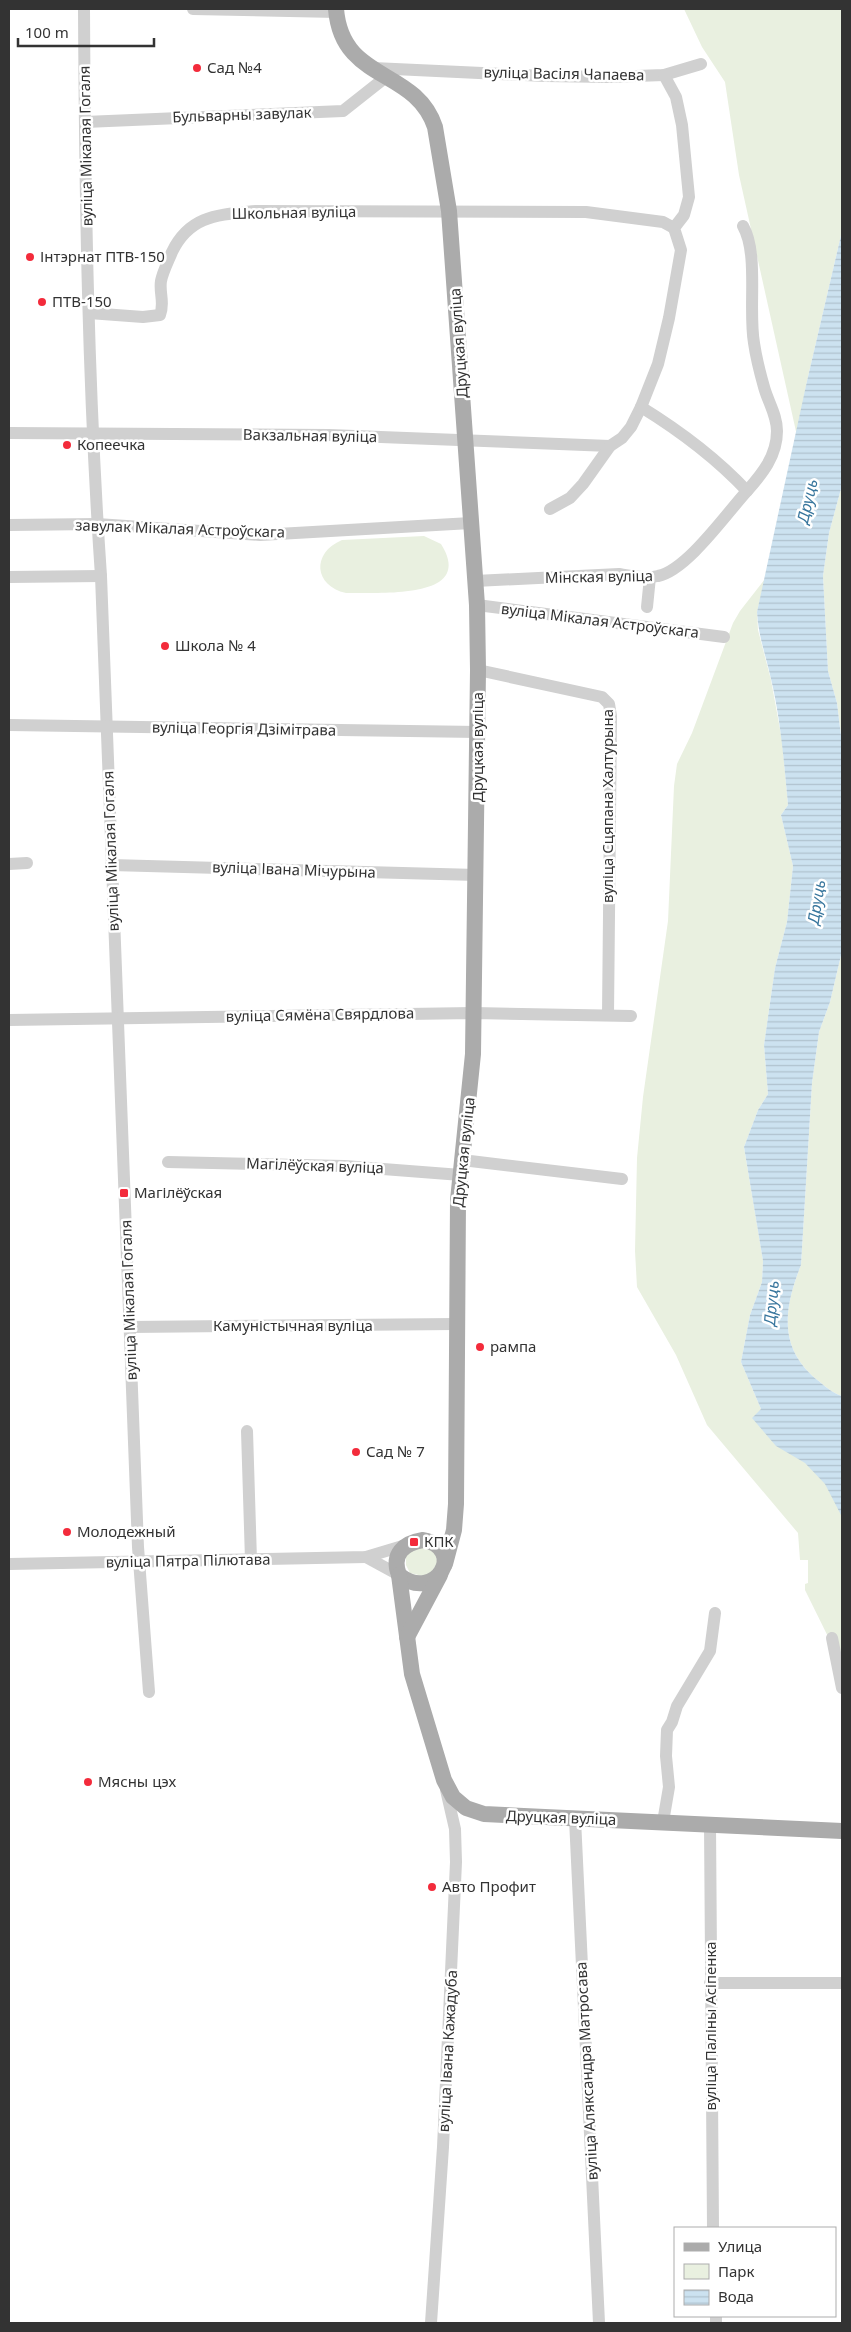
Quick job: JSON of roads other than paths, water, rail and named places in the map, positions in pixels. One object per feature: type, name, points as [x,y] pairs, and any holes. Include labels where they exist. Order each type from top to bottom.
[{"type":"main road","name":"Друцкая вуліца","points":[[336,10],[339,28],[350,51],[371,68],[421,101],[431,117],[449,211],[477,605],[477,875],[474,1013],[471,1081],[458,1200],[454,1530],[443,1568],[407,1637]]},
{"type":"main road","points":[[406,1545],[454,1530]]},
{"type":"main road","points":[[399,1575],[406,1580],[422,1584],[430,1582],[443,1568],[442,1551],[438,1545],[424,1540]]},
{"type":"main road","name":"Друцкая вуліца","points":[[406,1545],[400,1551],[396,1560],[412,1674],[448,1792],[466,1808],[484,1814],[842,1831]]},
{"type":"street","name":"вуліца Мікалая Гогаля","points":[[84,9],[92,434],[101,576],[139,1562],[149,1692]]},
{"type":"street","points":[[193,9],[336,10]]},
{"type":"street","name":"вуліца Васіля Чапаева","points":[[371,68],[545,76],[664,75],[701,64]]},
{"type":"street","points":[[404,88],[425,70]]},
{"type":"street","points":[[664,75],[676,97],[682,125],[688,174],[689,197],[687,208],[674,228]]},
{"type":"street","name":"Бульварны завулак","points":[[85,122],[344,111],[386,77]]},
{"type":"street","name":"Школьная вуліца","points":[[89,313],[143,317],[160,315],[163,308],[161,282],[178,240],[192,225],[209,217],[256,211],[449,211]]},
{"type":"street","points":[[449,211],[586,212],[663,222],[674,228],[681,250],[669,318],[658,364],[641,407],[631,427],[622,438],[610,446],[594,470],[570,498],[550,509]]},
{"type":"street","name":"Мінская вуліца","points":[[475,581],[619,574],[658,576],[682,563],[767,466],[774,450],[777,430],[772,407],[764,389],[754,343],[751,301],[751,251],[748,234],[743,226]]},
{"type":"street","points":[[641,407],[664,421],[713,457],[747,491]]},
{"type":"street","name":"Вакзальная вуліца","points":[[9,432],[329,435],[610,446]]},
{"type":"street","name":"завулак Мікалая Астроўскага","points":[[9,525],[97,524],[260,535],[471,523]]},
{"type":"street","points":[[9,577],[101,576]]},
{"type":"street","points":[[647,607],[650,577]]},
{"type":"street","name":"вуліца Мікалая Астроўскага","points":[[477,605],[724,637]]},
{"type":"street","name":"вуліца Сцяпана Халтурына","points":[[478,670],[602,697],[607,700],[611,708],[608,1015]]},
{"type":"street","name":"вуліца Георгія Дзімітрава","points":[[9,725],[478,732]]},
{"type":"street","points":[[9,864],[27,863]]},
{"type":"street","name":"вуліца Івана Мічурына","points":[[111,865],[477,875]]},
{"type":"street","name":"вуліца Сямёна Свярдлова","points":[[9,1020],[474,1013],[631,1016]]},
{"type":"street","name":"Магілёўская вуліца","points":[[168,1162],[461,1168],[622,1179]]},
{"type":"street","name":"Камуністычная вуліца","points":[[130,1327],[456,1324]]},
{"type":"street","points":[[247,1431],[251,1560]]},
{"type":"street","name":"вуліца Пятра Пілютава","points":[[9,1564],[366,1557],[406,1545]]},
{"type":"street","points":[[366,1557],[399,1575]]},
{"type":"street","points":[[663,1822],[669,1787],[666,1756],[667,1730],[672,1722],[677,1706],[710,1651],[715,1613]]},
{"type":"street","points":[[832,1638],[842,1688]]},
{"type":"street","name":"вуліца Івана Кажадуба","points":[[431,2323],[444,2140],[456,1862],[455,1830],[444,1780]]},
{"type":"street","name":"вуліца Аляксандра Матросава","points":[[575,1818],[599,2323]]},
{"type":"street","name":"вуліца Паліны Асіпенка","points":[[710,1824],[712,2227]]},
{"type":"street","points":[[710,1983],[842,1983]]},
{"type":"water","name":"Друць","points":[[842,231],[842,485],[829,533],[823,576],[828,671],[837,703],[842,744],[842,951],[830,1002],[819,1032],[812,1083],[801,1265],[791,1296],[788,1326],[795,1354],[804,1367],[826,1387],[842,1396],[842,1517],[825,1484],[805,1463],[776,1446],[752,1418],[761,1409],[741,1362],[750,1315],[762,1282],[763,1261],[744,1147],[758,1110],[768,1094],[764,1045],[775,968],[787,922],[793,866],[781,815],[788,805],[780,726],[757,612]]},
{"type":"place","name":"Сад №4","points":[[197,68]]},
{"type":"place","name":"Інтэрнат ПТВ-150","points":[[30,257]]},
{"type":"place","name":"ПТВ-150","points":[[42,302]]},
{"type":"place","name":"Копеечка","points":[[67,445]]},
{"type":"place","name":"Школа № 4","points":[[165,646]]},
{"type":"place","name":"Магілёўская","points":[[124,1193]]},
{"type":"place","name":"рампа","points":[[480,1347]]},
{"type":"place","name":"Сад № 7","points":[[356,1452]]},
{"type":"place","name":"Молодежный","points":[[67,1532]]},
{"type":"place","name":"КПК","points":[[414,1542]]},
{"type":"place","name":"Мясны цэх","points":[[88,1782]]},
{"type":"place","name":"Авто Профит","points":[[432,1887]]}]
